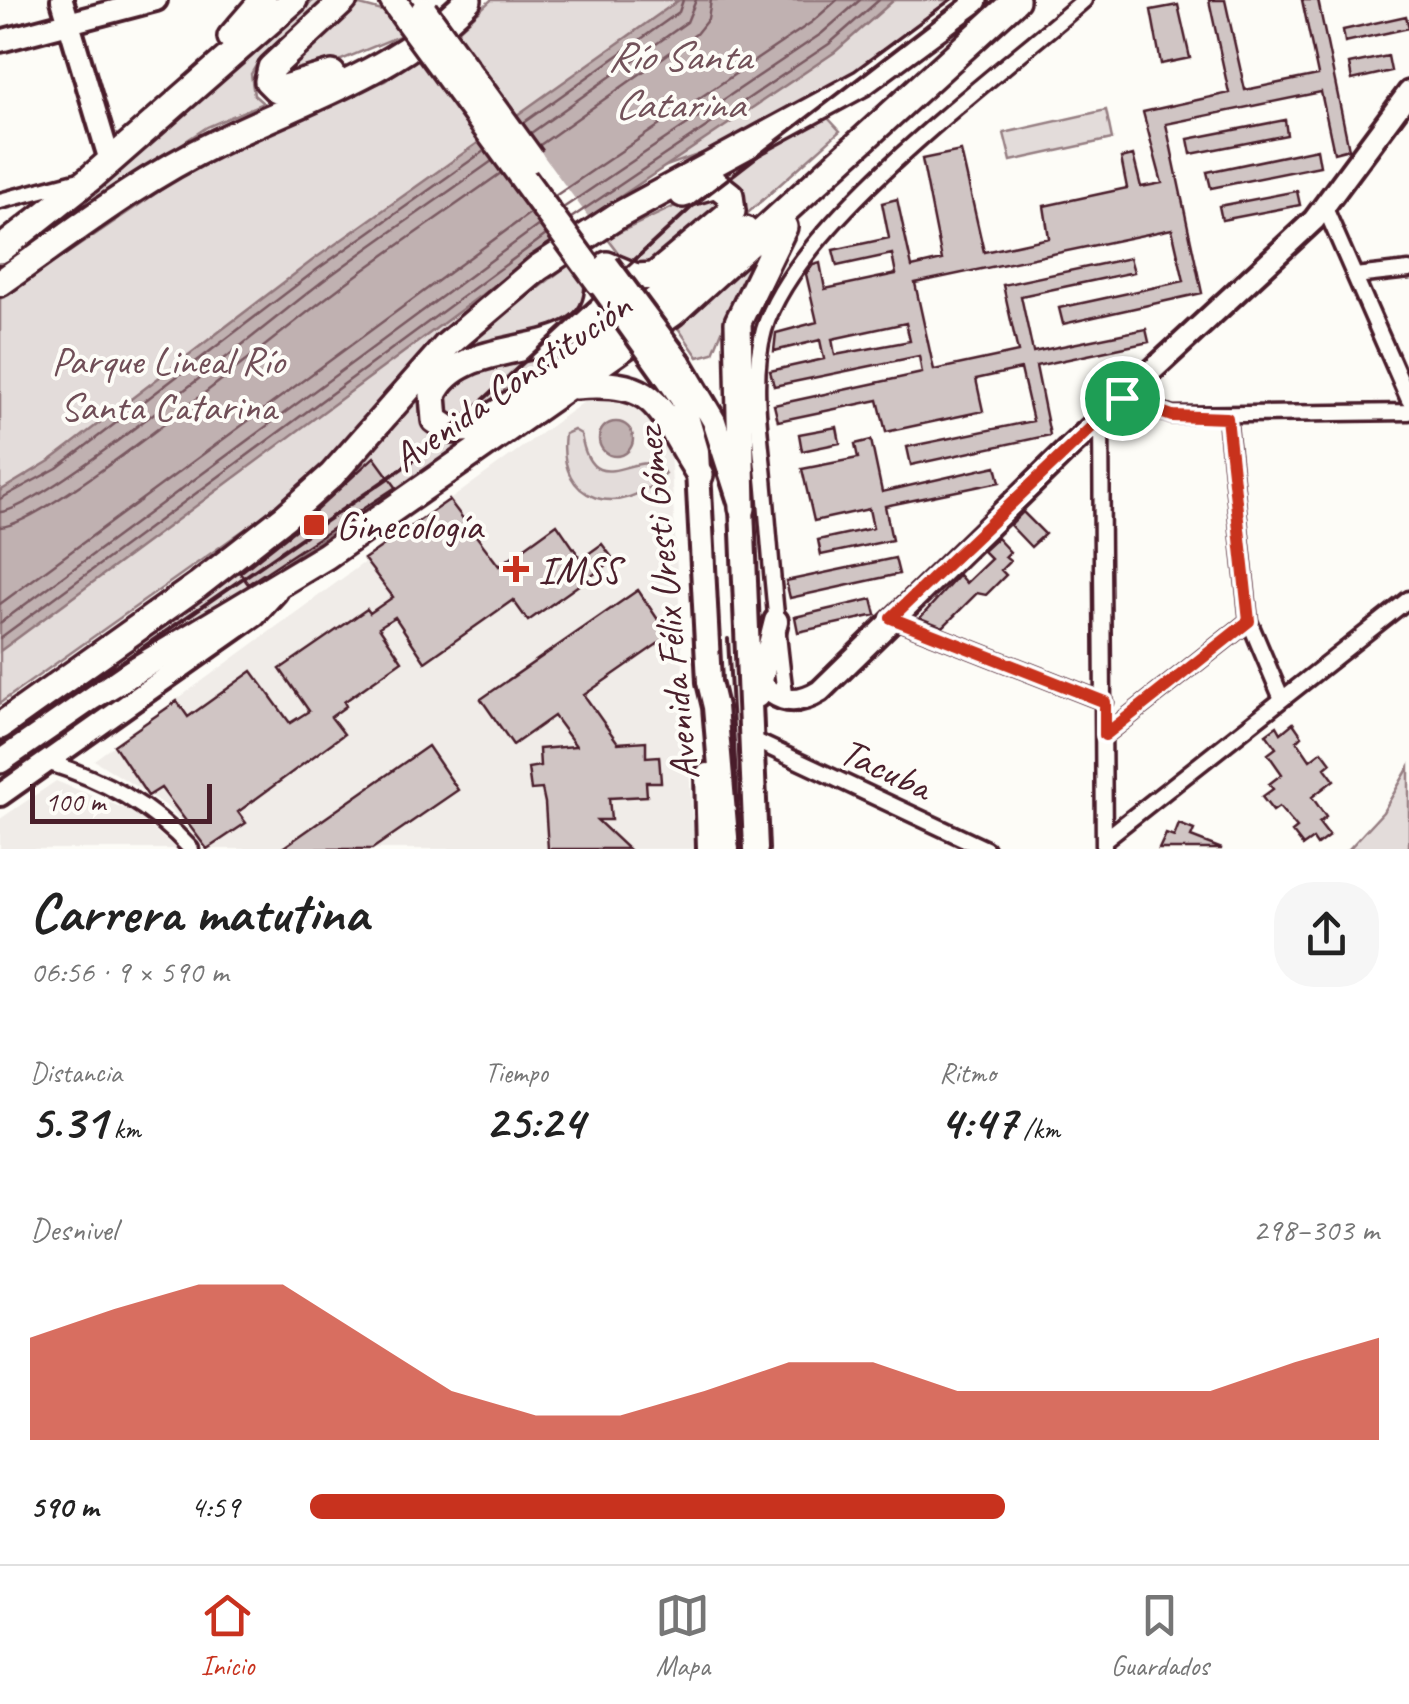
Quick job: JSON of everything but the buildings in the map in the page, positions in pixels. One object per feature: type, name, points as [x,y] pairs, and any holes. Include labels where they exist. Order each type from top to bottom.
[{"type":"highway","points":[[176,102],[263,0]]},
{"type":"highway","points":[[0,250],[101,169],[294,0]]},
{"type":"highway","points":[[344,0],[272,68],[271,86],[287,90],[337,72],[465,4]]},
{"type":"highway","name":"Avenida Constitución","points":[[0,726],[198,585],[284,517],[332,475],[419,374],[468,325],[538,268],[616,216],[862,83],[974,0]]},
{"type":"highway","name":"Avenida Constitución","points":[[0,760],[90,698],[285,582],[570,387],[713,281],[808,188],[1016,0]]},
{"type":"highway","points":[[0,283],[108,208],[215,143],[378,70],[465,4]]},
{"type":"highway","name":"Avenida Félix Uresti Gómez","points":[[410,8],[603,273]]},
{"type":"highway","points":[[616,216],[716,184],[730,194],[733,204],[728,218],[654,276],[603,273],[595,311],[579,328],[560,338],[480,357],[454,368],[438,385],[433,413],[441,426],[474,428],[572,365],[758,220],[808,188]]},
{"type":"highway","points":[[742,508],[738,322],[758,272],[808,188]]},
{"type":"highway","points":[[570,387],[614,383],[640,390],[661,410],[700,476]]},
{"type":"main road","name":"Avenida Félix Uresti Gómez","points":[[603,273],[714,421],[742,508],[753,686],[756,849]]},
{"type":"main road","name":"Avenida Félix Uresti Gómez","points":[[671,367],[692,424],[700,476],[709,682],[716,708],[727,849]]},
{"type":"main road","points":[[768,849],[753,686],[776,621]]},
{"type":"main road","points":[[709,682],[704,704],[709,849]]},
{"type":"street","points":[[0,201],[101,169],[62,0]]},
{"type":"street","points":[[0,50],[156,0]]},
{"type":"street","points":[[786,701],[776,621],[759,385],[764,332],[776,302],[850,206],[897,160],[1084,0]]},
{"type":"street","points":[[0,41],[70,27]]},
{"type":"street","points":[[753,686],[786,701],[820,691],[1100,418],[1325,208],[1409,92]]},
{"type":"street","points":[[1325,208],[1409,400]]},
{"type":"street","points":[[1354,276],[1409,270]]},
{"type":"street","points":[[1122,398],[1172,416],[1409,412]]},
{"type":"street","points":[[1100,418],[1104,844]]},
{"type":"street","points":[[1227,418],[1249,621],[1282,699]]},
{"type":"street","points":[[0,795],[254,614],[285,582]]},
{"type":"street","points":[[1104,844],[1409,599]]},
{"type":"street","points":[[891,618],[1105,702]]},
{"type":"street","points":[[1105,735],[1249,621]]},
{"type":"street","name":"Tacuba","points":[[760,743],[986,849]]},
{"type":"street","points":[[46,762],[120,790],[151,810],[190,849]]},
{"type":"shaded area","name":"IMSS","points":[[633,395],[669,435],[694,849],[207,849],[165,805],[94,760],[581,404],[596,396]]},
{"type":"shaded area","points":[[56,781],[133,812],[176,849],[0,849],[0,819]]},
{"type":"green space","points":[[314,0],[328,0],[258,62],[251,74],[254,95],[263,103],[207,127],[24,248]]},
{"type":"green space","name":"Parque Lineal Río Santa Catarina","points":[[491,0],[962,0],[779,126],[638,176],[520,264],[463,314],[387,390],[329,463],[293,495],[0,703],[0,299],[220,150],[385,81],[454,34]]},
{"type":"green space","points":[[360,5],[386,12],[402,35],[283,84],[276,74],[345,9]]},
{"type":"green space","points":[[1106,110],[1112,139],[1011,161],[1004,133]]},
{"type":"green space","points":[[828,118],[840,131],[740,220],[718,175]]},
{"type":"green space","points":[[709,190],[724,206],[655,269],[633,272],[607,238]]},
{"type":"green space","points":[[766,247],[728,316],[713,353],[698,357],[678,328]]},
{"type":"green space","points":[[571,263],[590,296],[569,326],[449,356]]},
{"type":"green space","points":[[606,308],[619,324],[475,421],[450,422],[440,398],[446,386]]},
{"type":"green space","points":[[420,390],[424,415],[474,438],[64,709],[53,693],[268,550],[358,470]]},
{"type":"green space","points":[[574,430],[581,434],[587,456],[596,467],[607,471],[644,463],[656,465],[665,474],[630,497],[595,498],[581,490],[565,458],[565,434]]},
{"type":"green space","points":[[1409,767],[1409,849],[1349,849],[1383,812]]},
{"type":"water","name":"Río Santa Catarina","points":[[679,0],[894,0],[835,52],[553,242],[0,651],[0,491],[51,460],[313,260]]},
{"type":"water","points":[[616,422],[628,427],[633,439],[628,451],[616,456],[604,451],[599,439],[604,427]]},
{"type":"pier","points":[[512,113],[592,222],[557,246],[477,138]]},
{"type":"railway","points":[[0,746],[430,449],[694,205],[960,0]]},
{"type":"railway","points":[[728,639],[740,849]]},
{"type":"place","name":"Ginecología","points":[[314,525]]},
{"type":"place","name":"IMSS","points":[[516,569]]},
{"type":"route","points":[[1122,398],[1172,416],[1227,418],[1249,621],[1105,735],[1105,702],[891,618],[1122,398]]}]
